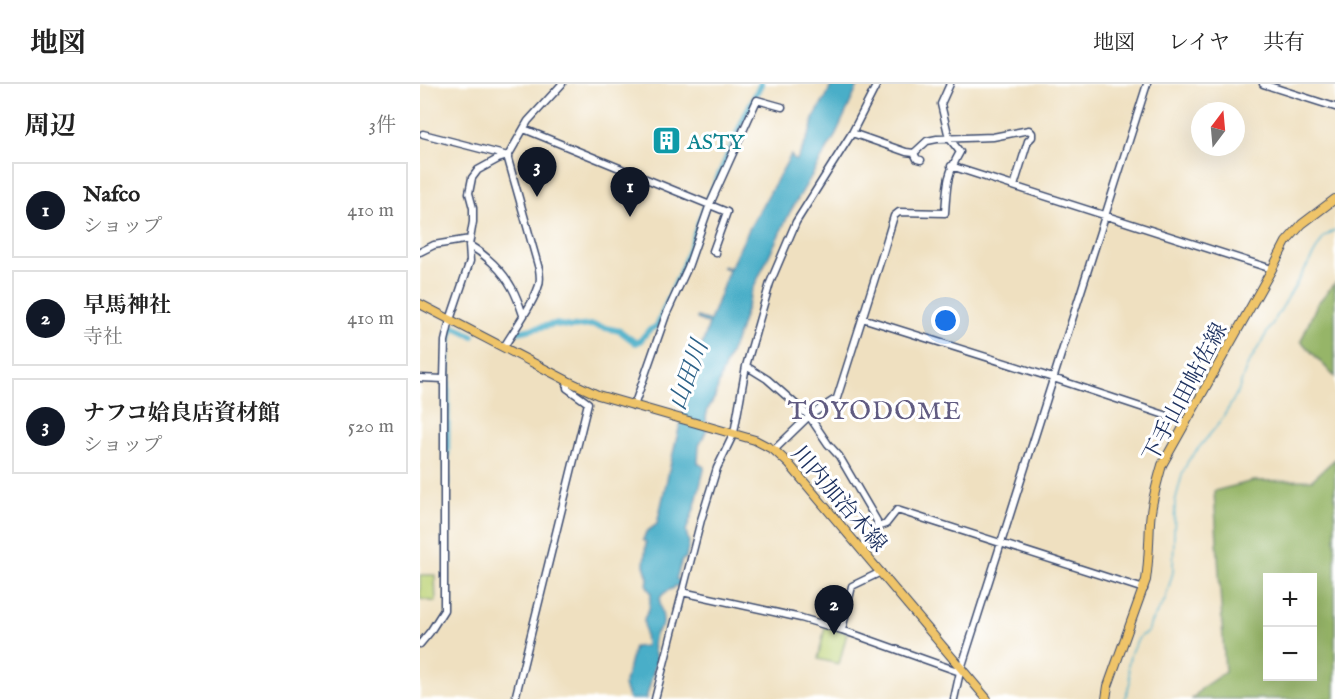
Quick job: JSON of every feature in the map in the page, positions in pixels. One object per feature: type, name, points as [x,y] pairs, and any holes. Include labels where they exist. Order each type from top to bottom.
[{"type":"main road","name":"下手山田帖佐線","points":[[1106,699],[1108,686],[1144,589],[1149,565],[1150,519],[1162,465],[1286,242],[1302,224],[1335,199]]},
{"type":"main road","name":"川内加治木線","points":[[420,304],[598,395],[733,433],[755,440],[774,450],[789,464],[960,670],[987,699]]},
{"type":"street","points":[[504,347],[539,287],[539,269],[508,156],[528,121],[562,84]]},
{"type":"street","points":[[654,699],[701,520],[717,468],[733,433],[746,366],[770,283],[796,222],[852,133],[878,84]]},
{"type":"street","points":[[774,450],[809,416],[837,398],[894,216],[899,212],[945,213],[948,176],[960,152],[948,138],[941,104],[950,84]]},
{"type":"street","points":[[954,699],[960,670],[1147,84]]},
{"type":"street","points":[[1263,84],[1335,107]]},
{"type":"street","points":[[634,406],[666,315],[688,267],[710,204],[757,100],[782,107]]},
{"type":"street","points":[[524,129],[727,212],[713,251],[717,253]]},
{"type":"street","points":[[852,133],[914,153],[927,141],[993,137],[1029,130],[1032,137],[1028,141],[1014,186]]},
{"type":"street","points":[[423,134],[508,156]]},
{"type":"street","points":[[914,153],[917,159],[921,159]]},
{"type":"street","points":[[420,644],[444,610],[445,341],[470,261],[473,208],[469,193],[472,178],[478,170],[508,156]]},
{"type":"street","points":[[951,166],[1272,269]]},
{"type":"street","points":[[420,252],[434,245],[470,242],[483,252],[512,287],[523,315]]},
{"type":"street","points":[[862,318],[1186,422]]},
{"type":"street","points":[[746,366],[767,379],[809,416],[839,456],[875,516],[877,527],[862,551]]},
{"type":"street","points":[[420,378],[444,379]]},
{"type":"street","points":[[515,699],[588,403],[567,388],[568,381]]},
{"type":"street","points":[[877,527],[886,524],[897,510],[1144,589]]},
{"type":"street","points":[[842,630],[852,586],[880,572]]},
{"type":"street","points":[[682,592],[801,618],[960,670]]},
{"type":"green space","points":[[1335,283],[1335,377],[1301,341],[1317,304]]},
{"type":"green space","points":[[1335,459],[1335,699],[1192,699],[1203,687],[1225,672],[1214,491],[1253,481],[1312,480]]},
{"type":"green space","points":[[420,575],[435,575],[436,602],[420,599]]},
{"type":"green space","points":[[825,627],[847,633],[839,664],[818,659]]},
{"type":"water","name":"山田川","points":[[832,84],[859,84],[834,138],[790,212],[752,291],[715,397],[708,409],[707,429],[699,446],[698,463],[704,467],[704,470],[686,531],[689,543],[686,558],[682,560],[676,579],[680,581],[679,586],[666,591],[660,599],[663,624],[653,641],[657,658],[646,699],[629,699],[624,686],[634,647],[646,646],[644,619],[649,609],[651,593],[647,586],[648,578],[644,565],[646,542],[643,540],[646,532],[657,524],[687,398],[709,324],[697,317],[710,321],[729,270],[722,267],[730,268],[749,229],[791,155],[794,160],[797,160],[811,130],[813,119]]},
{"type":"waterway","points":[[710,196],[761,84]]},
{"type":"waterway","points":[[518,332],[555,324],[571,327],[592,325],[620,331],[636,343],[640,341],[648,331],[657,326],[704,209]]},
{"type":"waterway","points":[[1125,699],[1130,682],[1128,665],[1131,652],[1140,636],[1148,632],[1151,622],[1165,600],[1173,572],[1175,502],[1188,461],[1220,422],[1239,389],[1246,368],[1324,237],[1335,230]]},
{"type":"waterway","points":[[447,487],[448,347],[453,326],[473,336]]},
{"type":"place","name":"ASTY","points":[[666,141]]},
{"type":"place","name":"ナフコ姶良店資材館","points":[[537,197]]},
{"type":"place","name":"Nafco","points":[[630,217]]},
{"type":"place","name":"早馬神社","points":[[834,635]]},
{"type":"district","name":"TOYODOME","points":[[875,410]]}]
